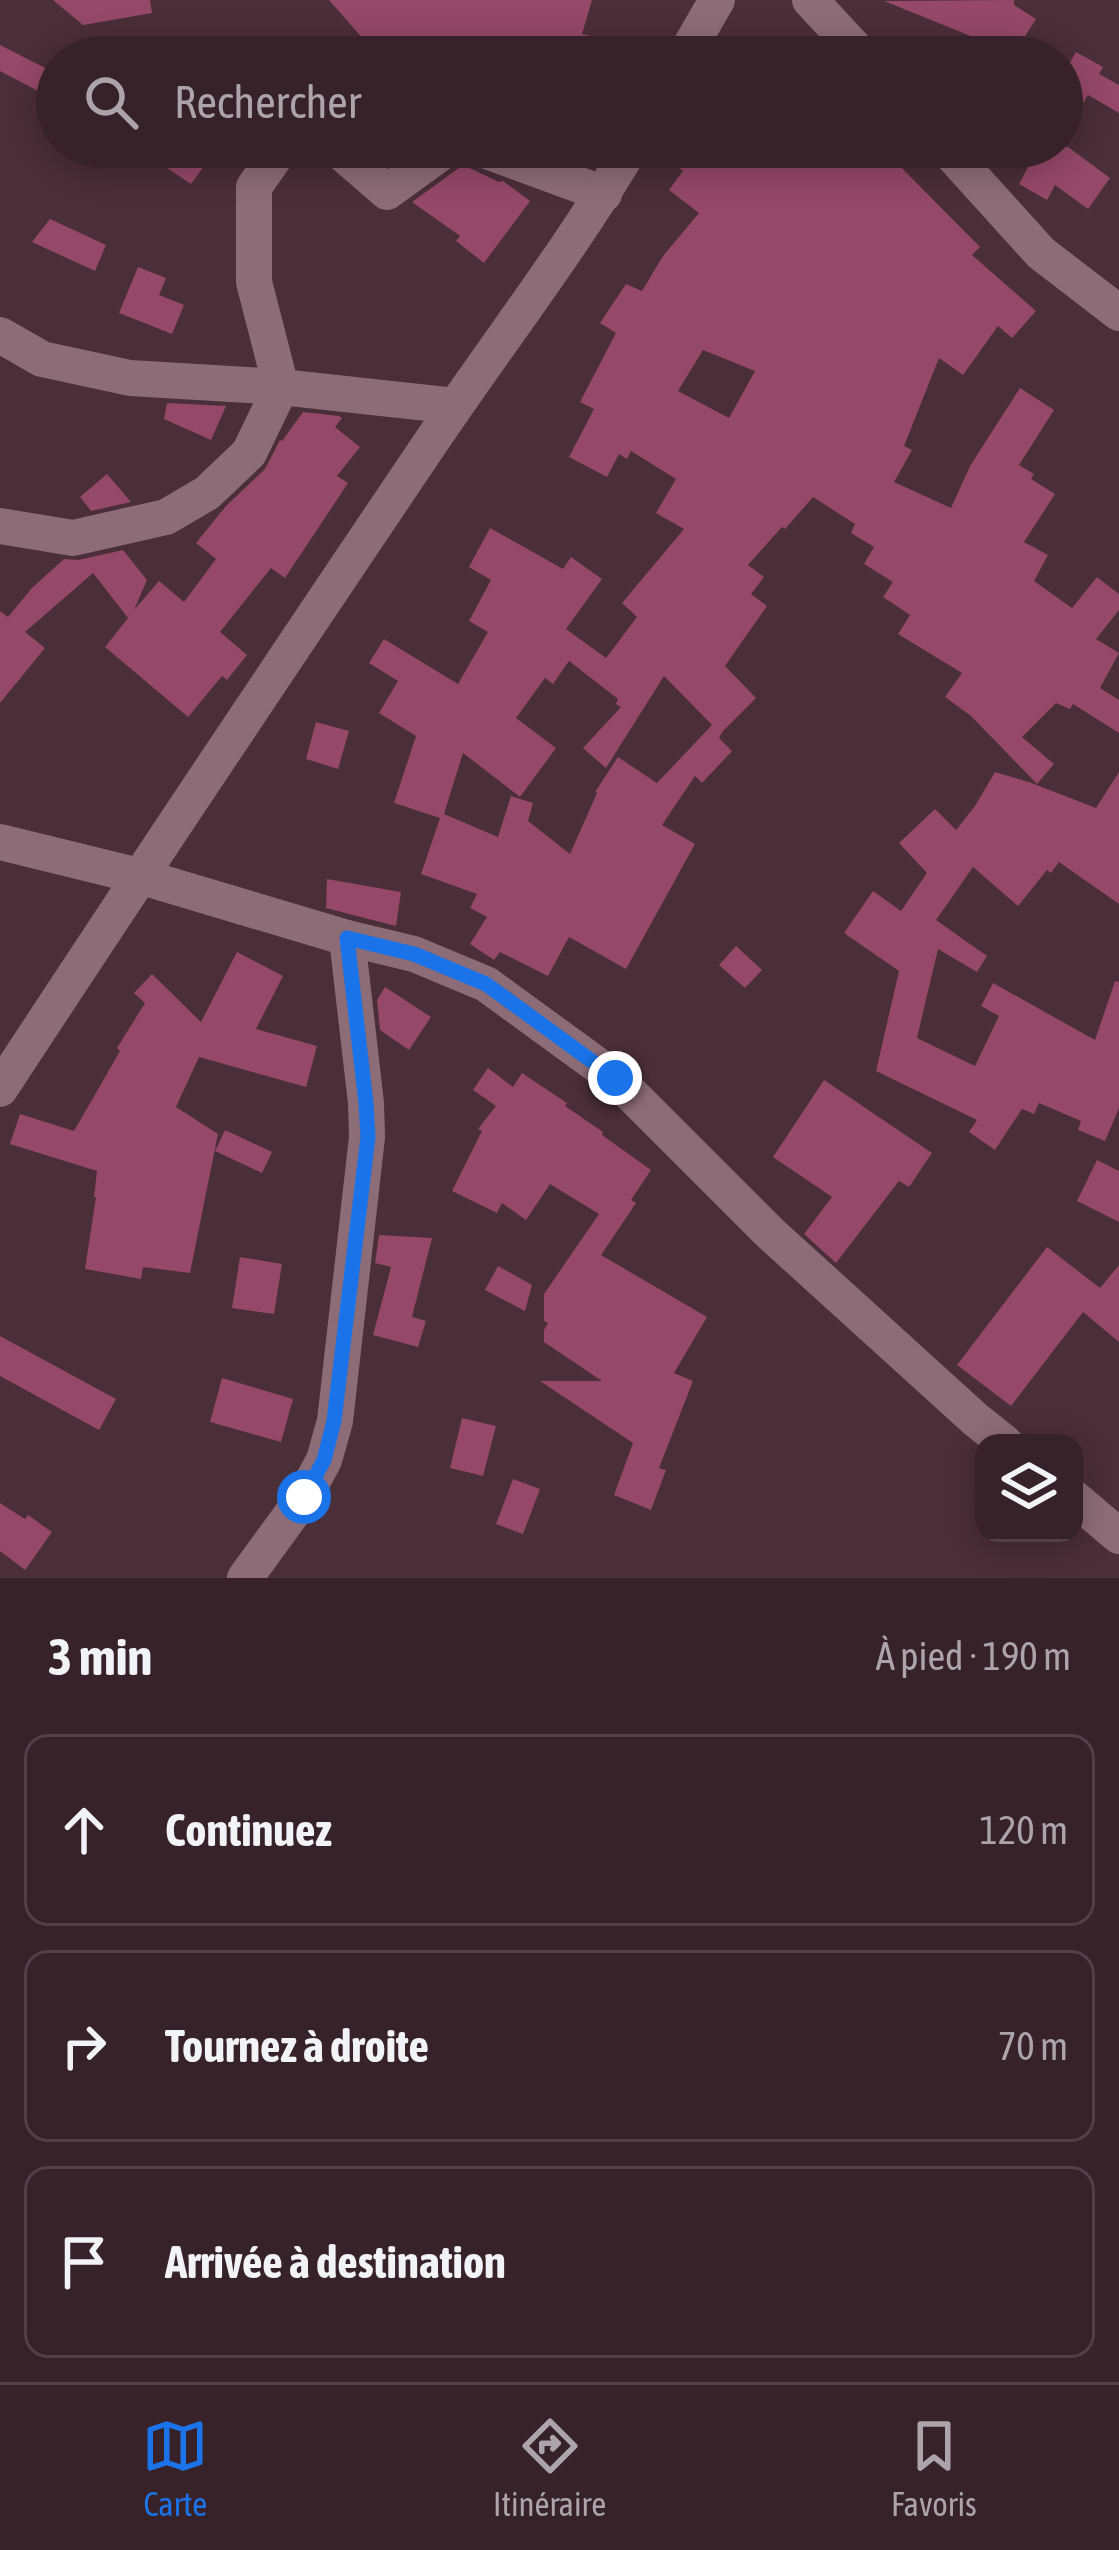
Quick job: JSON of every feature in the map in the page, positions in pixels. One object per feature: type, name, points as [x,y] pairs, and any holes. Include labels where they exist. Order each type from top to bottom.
[{"type":"street","points":[[696,36],[717,0]]},
{"type":"street","points":[[810,0],[843,36]]},
{"type":"street","points":[[0,526],[73,538],[166,517],[207,493],[249,453],[281,387],[254,281],[254,187],[267,168]]},
{"type":"street","points":[[359,168],[387,192],[420,168]]},
{"type":"street","points":[[533,168],[604,194]]},
{"type":"street","points":[[0,1089],[619,168]]},
{"type":"street","points":[[964,168],[1041,253],[1119,314]]},
{"type":"street","points":[[0,335],[42,358],[130,378],[281,387],[455,406]]},
{"type":"street","points":[[0,842],[140,876],[414,954],[486,984],[615,1078],[769,1232],[994,1434]]},
{"type":"street","points":[[244,1578],[304,1497],[324,1460],[334,1421],[368,1137],[347,938]]},
{"type":"street","points":[[1083,1506],[1119,1536]]},
{"type":"building","points":[[53,0],[150,0],[152,13],[83,25]]},
{"type":"building","points":[[329,0],[592,0],[582,34],[591,36],[361,36]]},
{"type":"building","points":[[1014,0],[1014,5],[1036,19],[1025,36],[971,36],[884,1]]},
{"type":"building","points":[[0,45],[36,63],[36,90],[0,71]]},
{"type":"building","points":[[1083,56],[1103,67],[1099,74],[1119,85],[1119,113],[1088,95],[1083,103]]},
{"type":"building","points":[[1083,158],[1110,178],[1088,209],[1055,185],[1047,200],[1019,184],[1028,168],[1083,168]]},
{"type":"building","points":[[167,168],[203,168],[191,184]]},
{"type":"building","points":[[459,168],[503,181],[530,201],[484,263],[456,241],[460,236],[412,202]]},
{"type":"building","points":[[680,168],[902,168],[980,247],[972,255],[1036,311],[1012,338],[998,326],[963,375],[939,358],[904,446],[912,450],[894,482],[951,508],[970,466],[1020,388],[1054,410],[1019,465],[1055,494],[1024,542],[1048,555],[1034,581],[1072,608],[1097,577],[1119,594],[1119,610],[1096,639],[1119,653],[1100,688],[1119,700],[1119,733],[1073,704],[1070,709],[1056,703],[1022,737],[1054,764],[1037,784],[971,716],[945,697],[962,673],[898,634],[910,615],[883,597],[893,582],[864,564],[874,547],[851,533],[855,524],[813,497],[748,565],[764,577],[751,594],[767,606],[725,666],[756,698],[719,738],[732,751],[702,783],[695,776],[662,825],[695,844],[626,969],[569,937],[548,976],[500,952],[494,960],[470,944],[487,917],[470,908],[477,894],[421,874],[440,818],[394,803],[416,736],[379,713],[398,681],[369,663],[384,639],[458,684],[488,632],[469,621],[491,580],[469,567],[490,528],[563,569],[571,557],[602,579],[566,629],[606,658],[637,617],[622,603],[684,529],[656,513],[676,479],[631,451],[627,459],[619,454],[607,477],[569,457],[594,409],[580,402],[616,333],[600,323],[626,284],[642,291],[663,256],[699,213],[669,190],[683,171]],"holes":[[[703,350],[755,371],[729,418],[678,391]],[[569,661],[618,699],[616,704],[621,707],[583,748],[606,768],[664,676],[712,725],[657,783],[618,757],[595,792],[570,854],[528,821],[533,803],[511,796],[498,837],[444,814],[463,753],[520,797],[556,748],[516,718],[545,678],[553,684]]]},
{"type":"building","points":[[50,219],[106,245],[95,271],[32,242]]},
{"type":"building","points":[[138,267],[166,278],[159,295],[184,305],[172,334],[119,313]]},
{"type":"building","points":[[167,403],[226,406],[211,440],[164,419]]},
{"type":"building","points":[[303,412],[339,416],[335,427],[360,447],[337,476],[348,483],[285,578],[271,568],[220,632],[247,655],[227,680],[222,676],[188,717],[105,647],[128,618],[93,573],[25,632],[45,648],[0,703],[0,611],[8,617],[64,559],[123,550],[147,580],[134,610],[159,581],[184,602],[216,559],[196,543],[265,469],[280,440]]},
{"type":"building","points":[[107,474],[131,502],[91,511],[80,497]]},
{"type":"building","points":[[316,722],[349,731],[338,769],[306,759]]},
{"type":"building","points":[[995,772],[1096,808],[1119,772],[1119,904],[1059,862],[1018,906],[973,867],[936,920],[987,956],[977,972],[938,949],[917,1038],[975,1066],[999,1016],[981,1006],[993,983],[1095,1040],[1115,981],[1119,982],[1119,1108],[1105,1141],[1078,1130],[1081,1121],[1039,1103],[1034,1114],[1022,1109],[995,1150],[969,1132],[977,1120],[876,1071],[899,971],[844,933],[873,891],[901,911],[927,873],[899,843],[935,809],[956,830]]},
{"type":"building","points":[[327,879],[401,892],[396,926],[326,908]]},
{"type":"building","points":[[736,946],[762,970],[745,988],[719,965]]},
{"type":"building","points":[[237,952],[283,976],[256,1029],[317,1046],[306,1087],[199,1057],[176,1107],[218,1134],[190,1273],[143,1267],[141,1279],[85,1269],[97,1171],[10,1144],[20,1114],[74,1131],[145,1003],[134,993],[152,974],[201,1022]]},
{"type":"building","points":[[385,987],[431,1017],[409,1050],[380,1030],[377,1000]]},
{"type":"building","points":[[488,1068],[513,1087],[522,1073],[651,1170],[631,1200],[636,1203],[601,1255],[707,1317],[674,1373],[693,1381],[659,1468],[666,1470],[651,1510],[614,1495],[633,1443],[540,1381],[602,1381],[544,1342],[548,1323],[544,1321],[544,1294],[599,1214],[550,1184],[526,1220],[502,1203],[497,1213],[452,1191],[482,1131],[478,1129],[496,1106],[473,1090]]},
{"type":"building","points":[[824,1080],[932,1153],[909,1187],[899,1181],[836,1263],[804,1234],[832,1197],[773,1157]]},
{"type":"building","points":[[225,1130],[272,1152],[262,1173],[215,1151]]},
{"type":"building","points":[[1097,1160],[1119,1171],[1119,1222],[1077,1201]]},
{"type":"building","points":[[379,1235],[432,1238],[412,1317],[426,1321],[418,1347],[373,1335],[391,1267],[375,1263]]},
{"type":"building","points":[[1047,1247],[1100,1288],[1119,1265],[1119,1342],[1083,1312],[1011,1406],[957,1365]]},
{"type":"building","points":[[240,1257],[282,1264],[274,1314],[232,1308]]},
{"type":"building","points":[[498,1266],[532,1285],[525,1311],[485,1290]]},
{"type":"building","points":[[0,1336],[116,1399],[99,1430],[0,1376]]},
{"type":"building","points":[[222,1378],[293,1399],[281,1442],[210,1422]]},
{"type":"building","points":[[462,1418],[496,1426],[483,1476],[450,1468]]},
{"type":"building","points":[[513,1479],[540,1489],[523,1534],[496,1524]]},
{"type":"building","points":[[0,1503],[52,1532],[25,1570],[0,1551]]},
{"type":"route","points":[[304,1497],[324,1460],[334,1421],[366,1170],[366,1103],[347,938],[414,954],[486,984],[615,1078]]}]
